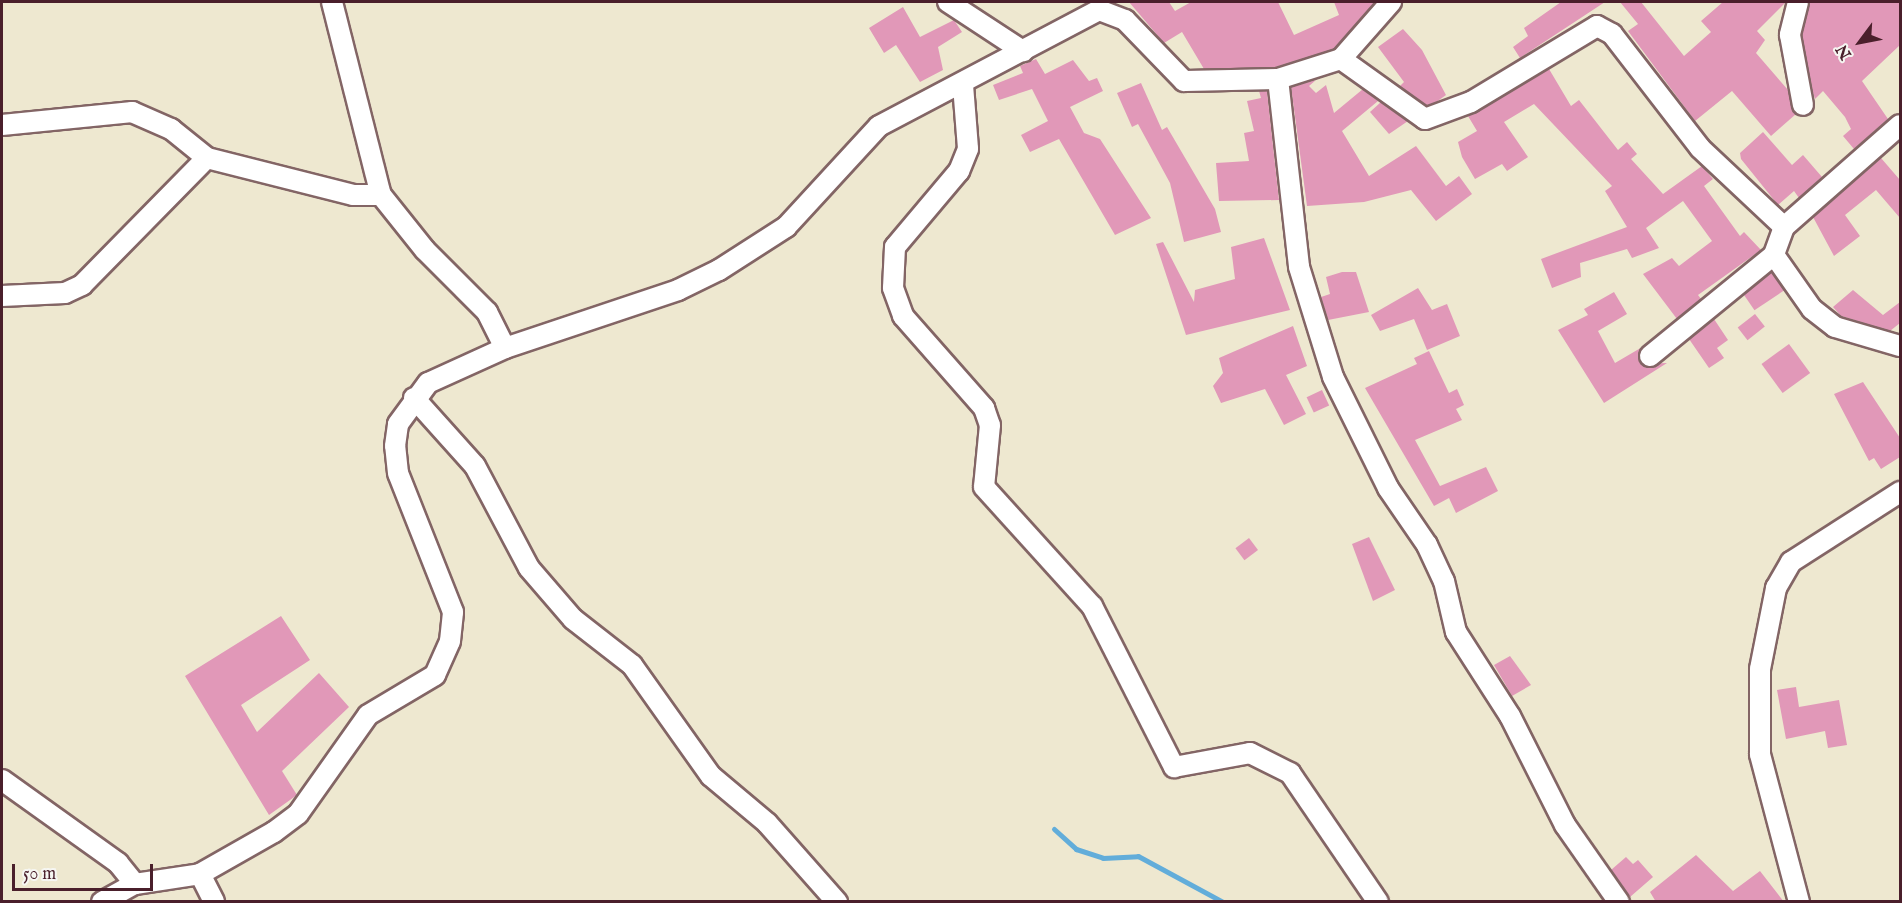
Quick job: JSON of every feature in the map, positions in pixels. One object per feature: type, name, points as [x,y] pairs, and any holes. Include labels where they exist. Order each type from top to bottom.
[{"type":"street","points":[[332,2],[381,195],[419,244],[487,312],[505,348]]},
{"type":"street","points":[[948,2],[1023,51]]},
{"type":"street","points":[[102,902],[135,884],[200,874],[298,814],[368,715],[435,675],[450,641],[453,612],[398,473],[395,446],[398,424],[414,398],[444,373],[505,348],[678,290],[719,270],[786,227],[879,126],[963,85],[1099,10],[1125,20],[1185,81],[1278,79],[1341,59],[1391,2]]},
{"type":"street","points":[[1798,2],[1790,35],[1803,105]]},
{"type":"street","points":[[1341,59],[1425,119],[1471,102],[1597,26],[1612,34],[1700,148],[1784,227]]},
{"type":"street","points":[[1278,79],[1299,267],[1333,377],[1388,488],[1427,545],[1444,580],[1456,632],[1510,716],[1565,825],[1619,902]]},
{"type":"street","points":[[963,85],[968,150],[959,171],[895,247],[893,288],[903,316],[984,408],[990,425],[984,487],[1092,606],[1174,767],[1250,753],[1290,773],[1378,902]]},
{"type":"street","points":[[2,124],[132,112],[171,129],[207,158],[353,195],[381,195]]},
{"type":"street","points":[[1650,356],[1774,255],[1784,227],[1900,125]]},
{"type":"street","points":[[2,296],[65,293],[82,285],[207,158]]},
{"type":"street","points":[[1774,255],[1812,309],[1835,327],[1900,346]]},
{"type":"street","points":[[414,398],[475,466],[529,568],[573,619],[632,665],[711,776],[767,823],[837,902]]},
{"type":"street","points":[[1799,902],[1760,754],[1760,669],[1776,588],[1791,562],[1900,492]]},
{"type":"street","points":[[2,780],[117,863],[135,884]]},
{"type":"street","points":[[200,874],[214,902]]},
{"type":"building","points":[[1129,2],[1169,2],[1175,11],[1191,2],[1278,2],[1294,35],[1339,15],[1334,2],[1375,2],[1334,49],[1276,67],[1204,69],[1182,32],[1164,43]]},
{"type":"building","points":[[1561,2],[1605,2],[1520,58],[1513,47],[1528,36],[1524,28]]},
{"type":"building","points":[[1620,2],[1641,2],[1684,56],[1711,32],[1701,21],[1723,2],[1786,2],[1757,31],[1765,40],[1756,53],[1788,90],[1796,114],[1771,136],[1732,91],[1695,121],[1628,31],[1638,24]]},
{"type":"building","points":[[1810,2],[1900,2],[1900,45],[1862,81],[1888,119],[1854,149],[1843,136],[1851,129],[1845,117],[1823,91],[1815,99],[1813,93],[1802,35]]},
{"type":"building","points":[[903,7],[920,37],[954,20],[962,32],[938,47],[943,70],[920,82],[896,45],[884,53],[869,28]]},
{"type":"building","points":[[1403,29],[1422,50],[1446,95],[1427,106],[1400,86],[1404,82],[1378,47]]},
{"type":"building","points":[[1036,59],[1045,74],[1073,60],[1089,81],[1097,78],[1103,91],[1070,107],[1084,133],[1100,139],[1151,218],[1115,235],[1059,139],[1030,152],[1021,135],[1048,121],[1032,89],[999,100],[993,85],[1023,73],[1020,66]]},
{"type":"building","points":[[1549,69],[1571,106],[1579,100],[1618,150],[1627,142],[1637,154],[1631,159],[1663,194],[1702,166],[1713,179],[1704,186],[1740,236],[1744,232],[1761,250],[1698,295],[1701,299],[1677,319],[1643,274],[1672,258],[1679,266],[1712,241],[1683,201],[1646,228],[1659,248],[1632,258],[1627,249],[1580,263],[1581,277],[1552,288],[1541,259],[1627,227],[1605,191],[1612,186],[1534,104],[1504,122],[1528,157],[1507,171],[1502,164],[1475,179],[1462,157],[1458,142],[1477,131],[1468,116]]},
{"type":"building","points":[[1316,80],[1309,86],[1316,93],[1326,85],[1334,113],[1363,89],[1378,101],[1342,131],[1369,176],[1416,146],[1446,186],[1459,176],[1472,194],[1436,221],[1411,190],[1364,202],[1307,206],[1291,87]]},
{"type":"building","points":[[1141,83],[1162,130],[1167,127],[1215,209],[1221,232],[1184,242],[1170,183],[1138,124],[1132,127],[1117,93]]},
{"type":"building","points":[[1259,91],[1267,91],[1279,200],[1219,201],[1216,163],[1249,161],[1244,133],[1254,131],[1247,101],[1261,98]]},
{"type":"building","points":[[1381,102],[1408,121],[1389,134],[1370,112]]},
{"type":"building","points":[[1763,132],[1792,165],[1803,155],[1822,177],[1799,198],[1794,191],[1778,205],[1741,159],[1740,153]]},
{"type":"building","points":[[1881,158],[1900,180],[1900,218],[1876,190],[1845,215],[1860,236],[1834,256],[1813,217]]},
{"type":"building","points":[[1264,238],[1290,310],[1186,335],[1156,244],[1163,242],[1194,302],[1195,290],[1235,279],[1231,247]]},
{"type":"building","points":[[1342,272],[1356,272],[1369,312],[1328,320],[1321,297],[1330,294],[1326,277]]},
{"type":"building","points":[[1772,272],[1784,290],[1754,310],[1742,292]]},
{"type":"building","points":[[1418,288],[1432,310],[1447,304],[1460,336],[1427,350],[1414,319],[1380,331],[1371,315]]},
{"type":"building","points":[[1853,290],[1883,315],[1900,302],[1900,323],[1890,331],[1841,316],[1833,307]]},
{"type":"building","points":[[1614,292],[1627,314],[1598,331],[1615,363],[1644,346],[1641,364],[1667,363],[1604,403],[1558,330],[1588,315],[1584,309]]},
{"type":"building","points":[[1755,314],[1765,327],[1748,340],[1738,328]]},
{"type":"building","points":[[1714,319],[1728,340],[1717,348],[1724,358],[1709,368],[1689,339]]},
{"type":"building","points":[[1293,326],[1307,366],[1286,375],[1306,414],[1284,425],[1265,389],[1221,403],[1213,386],[1223,373],[1219,358]]},
{"type":"building","points":[[1789,344],[1810,373],[1783,393],[1761,364]]},
{"type":"building","points":[[1429,351],[1449,393],[1457,389],[1464,405],[1456,409],[1462,420],[1415,440],[1440,486],[1486,467],[1498,491],[1456,513],[1449,498],[1434,506],[1365,388],[1417,364],[1414,358]]},
{"type":"building","points":[[1863,382],[1900,438],[1900,457],[1881,469],[1874,458],[1869,461],[1834,394]]},
{"type":"building","points":[[1322,390],[1329,405],[1314,413],[1307,397]]},
{"type":"building","points":[[1369,537],[1395,590],[1373,601],[1352,544]]},
{"type":"building","points":[[1249,538],[1258,550],[1244,560],[1235,548]]},
{"type":"building","points":[[281,616],[310,660],[241,705],[257,732],[319,673],[349,707],[282,771],[297,795],[269,815],[185,676]]},
{"type":"building","points":[[1510,656],[1531,685],[1512,696],[1494,665]]},
{"type":"building","points":[[1796,687],[1799,707],[1839,700],[1847,745],[1828,748],[1825,731],[1786,739],[1777,690]]},
{"type":"building","points":[[1696,855],[1733,891],[1760,871],[1784,902],[1656,902],[1650,892]]},
{"type":"building","points":[[1626,857],[1633,864],[1638,860],[1653,877],[1630,897],[1611,870]]},
{"type":"waterway","points":[[1054,829],[1076,849],[1103,858],[1138,856],[1223,902]]}]
